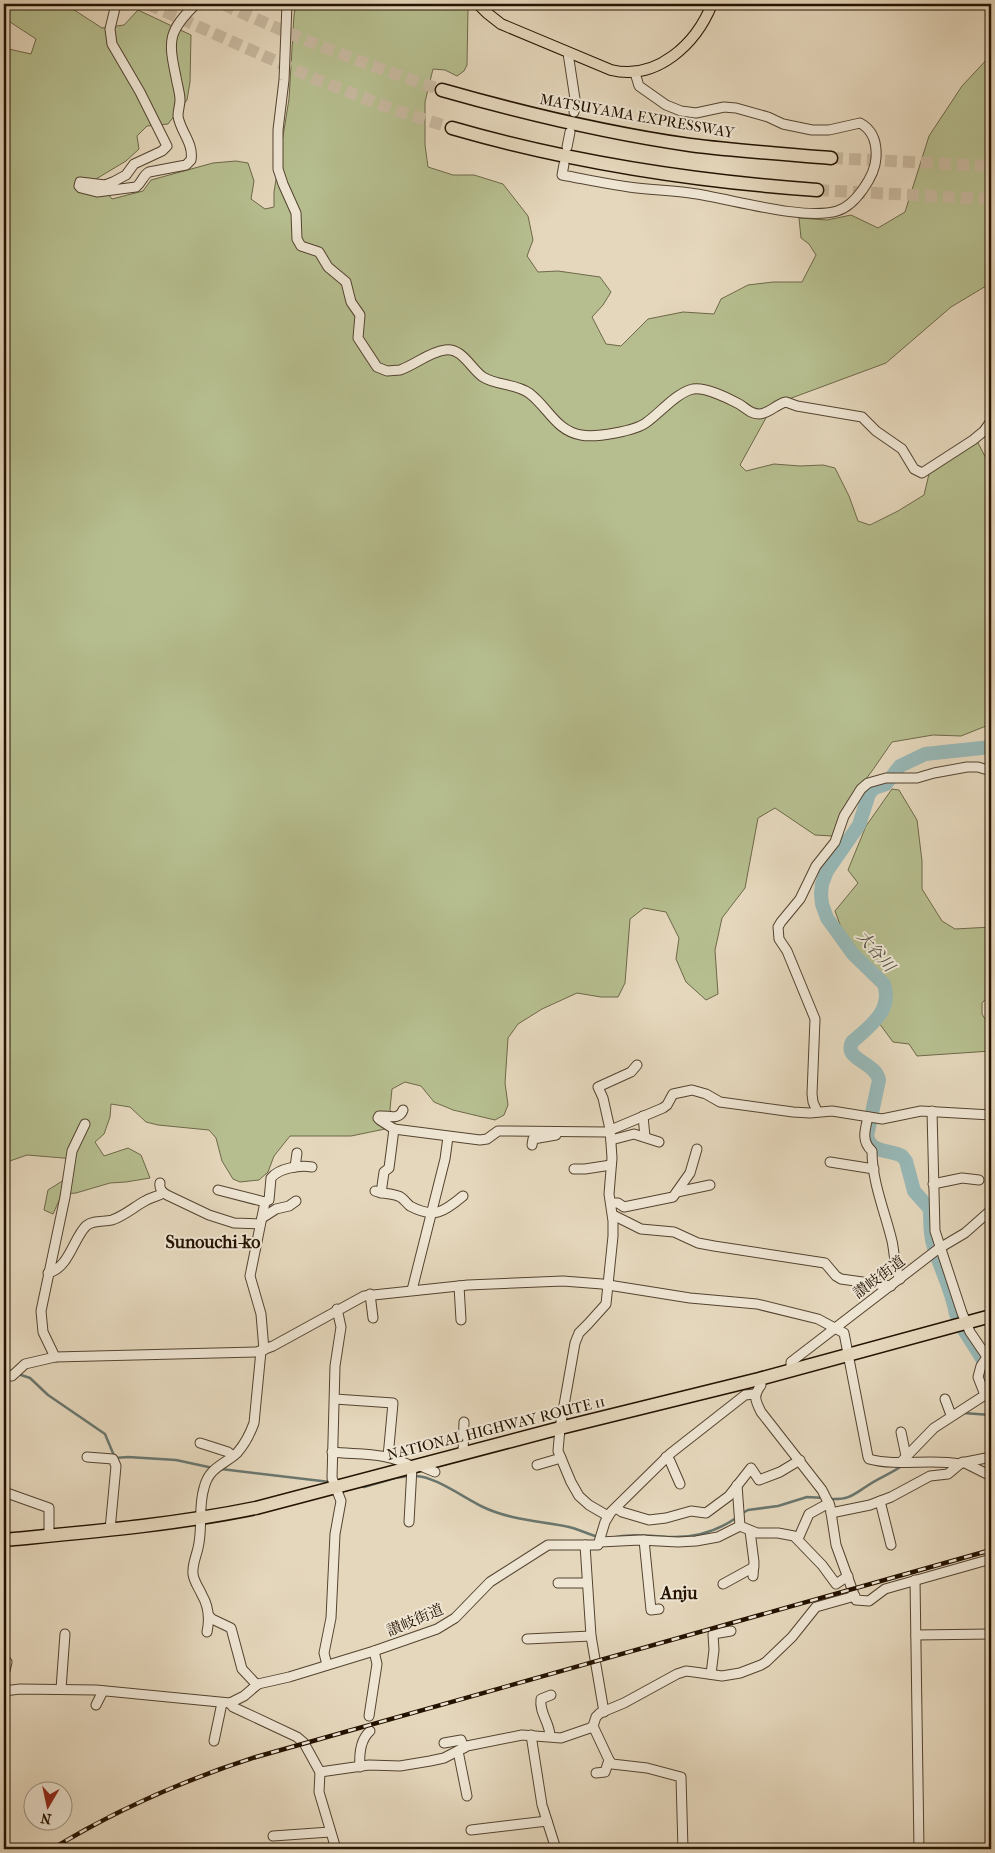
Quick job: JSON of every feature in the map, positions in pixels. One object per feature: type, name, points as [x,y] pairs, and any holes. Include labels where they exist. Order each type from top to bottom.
[{"type":"highway","name":"MATSUYAMA EXPRESSWAY","points":[[442,90],[533,114],[671,141],[752,152],[831,158]]},
{"type":"highway","points":[[452,128],[600,164],[743,185],[817,190]]},
{"type":"highway","name":"NATIONAL HIGHWAY ROUTE 11","points":[[4,1540],[200,1519],[256,1508],[560,1428],[759,1379],[991,1316]]},
{"type":"main road","points":[[478,4],[486,13],[501,24],[568,53],[623,73],[635,73],[666,61],[692,38],[703,23],[712,4]]},
{"type":"street","points":[[116,4],[110,30],[112,44],[140,92],[167,146],[162,151],[134,164],[126,175],[113,182],[105,185],[80,182],[79,186],[81,188],[97,192],[136,187],[149,172],[186,164],[191,160],[192,150],[178,116],[180,100],[170,54],[170,45],[176,26],[196,4]]},
{"type":"street","points":[[287,4],[284,80],[278,130],[279,174],[296,212],[299,243],[303,247],[319,252],[328,267],[346,282],[351,302],[360,315],[358,338],[374,362],[382,370],[392,372],[400,370],[445,350],[456,351],[481,376],[524,390],[562,427],[584,436],[621,431],[645,424],[680,394],[695,389],[710,391],[732,400],[750,412],[758,414],[763,414],[786,402],[797,406],[862,417],[876,431],[902,450],[914,469],[922,473],[973,440],[984,431],[991,421]]},
{"type":"street","points":[[568,53],[575,99],[574,112]]},
{"type":"street","points":[[564,164],[562,175],[630,187],[689,192],[804,213],[829,213],[840,210],[850,204],[872,176],[876,164],[874,137],[868,127],[860,123],[829,130],[812,130],[783,124],[768,117],[736,108],[724,107],[696,114],[681,111],[666,105],[639,86],[635,73]]},
{"type":"street","points":[[567,146],[570,132]]},
{"type":"street","points":[[817,1111],[812,1094],[815,1019],[789,956],[779,939],[778,927],[800,899],[816,866],[832,847],[844,816],[861,790],[868,783],[886,778],[917,778],[968,767],[978,767],[991,771]]},
{"type":"street","points":[[608,1516],[579,1496],[561,1458],[558,1445],[578,1333],[606,1304],[613,1236],[613,1214],[609,1194],[611,1140],[603,1098],[598,1087],[631,1072],[637,1065]]},
{"type":"street","points":[[403,1110],[396,1118],[379,1116],[378,1118],[394,1129],[480,1140],[487,1139],[498,1131],[606,1132],[663,1108],[667,1105],[672,1094],[692,1090],[706,1094],[720,1102],[793,1112],[832,1111],[882,1119],[921,1111],[991,1115]]},
{"type":"street","points":[[932,1111],[933,1184],[937,1250],[970,1332],[987,1357],[991,1368]]},
{"type":"street","points":[[643,1116],[645,1137]]},
{"type":"street","points":[[868,1117],[864,1137],[867,1147],[872,1151],[876,1184],[900,1279]]},
{"type":"street","points":[[55,1357],[43,1332],[41,1322],[43,1296],[65,1197],[72,1151],[85,1124]]},
{"type":"street","points":[[394,1129],[389,1168],[384,1172],[378,1192],[399,1196],[413,1207],[431,1213],[438,1213],[452,1206],[463,1196]]},
{"type":"street","points":[[532,1145],[534,1139],[556,1135],[559,1132]]},
{"type":"street","points":[[611,1140],[634,1134],[659,1142]]},
{"type":"street","points":[[412,1290],[448,1137]]},
{"type":"street","points":[[611,1203],[618,1203],[624,1207],[673,1198],[690,1173],[697,1149]]},
{"type":"street","points":[[295,1167],[297,1153]]},
{"type":"street","points":[[830,1162],[874,1169]]},
{"type":"street","points":[[207,1632],[209,1616],[206,1603],[192,1572],[200,1538],[201,1499],[208,1477],[245,1443],[254,1423],[262,1351],[261,1314],[250,1276],[261,1221],[266,1202],[269,1200],[273,1175],[295,1167],[312,1166]]},
{"type":"street","points":[[574,1169],[611,1166]]},
{"type":"street","points":[[933,1184],[962,1178],[979,1180]]},
{"type":"street","points":[[160,1183],[163,1193],[189,1206],[234,1223],[261,1221],[276,1209],[289,1206],[296,1200]]},
{"type":"street","points":[[677,1192],[710,1185]]},
{"type":"street","points":[[218,1190],[266,1202]]},
{"type":"street","points":[[48,1273],[59,1267],[73,1249],[86,1227],[92,1223],[117,1218],[163,1193]]},
{"type":"street","name":"讃岐街道","points":[[791,1370],[791,1362],[937,1250],[965,1233],[991,1210]]},
{"type":"street","points":[[613,1214],[641,1229],[674,1232],[698,1243],[714,1246],[825,1263],[841,1279],[891,1286]]},
{"type":"street","points":[[4,1376],[12,1376],[25,1364],[55,1357],[262,1351],[357,1298],[370,1294],[459,1286],[563,1280],[690,1298],[757,1304],[818,1319],[833,1329],[841,1330],[844,1333],[868,1457],[873,1460],[903,1459],[961,1463],[991,1457]]},
{"type":"street","points":[[459,1286],[461,1320]]},
{"type":"street","points":[[370,1294],[373,1318]]},
{"type":"street","points":[[327,1666],[324,1653],[330,1618],[335,1534],[341,1501],[332,1478],[335,1366],[341,1327],[338,1309]]},
{"type":"street","points":[[903,1459],[925,1435],[951,1415],[985,1395],[978,1377],[981,1366],[987,1357]]},
{"type":"street","points":[[759,1379],[761,1385],[755,1394],[755,1401],[761,1412],[800,1460],[829,1503],[836,1545],[856,1600],[869,1601],[885,1589],[991,1559]]},
{"type":"street","points":[[600,1542],[608,1516],[666,1457],[745,1395],[755,1394]]},
{"type":"street","points":[[335,1399],[394,1403],[388,1457]]},
{"type":"street","points":[[946,1399],[951,1415]]},
{"type":"street","points":[[464,1422],[464,1453]]},
{"type":"street","points":[[900,1432],[903,1459]]},
{"type":"street","points":[[200,1443],[228,1452],[233,1456]]},
{"type":"street","points":[[332,1452],[388,1457],[434,1472]]},
{"type":"street","points":[[87,1457],[113,1459],[116,1466],[110,1530]]},
{"type":"street","points":[[666,1457],[670,1461],[680,1484]]},
{"type":"street","points":[[537,1466],[561,1458]]},
{"type":"street","points":[[616,1508],[622,1512],[649,1520],[666,1518],[690,1511],[706,1514],[728,1496],[751,1468],[759,1480],[780,1472],[800,1460]]},
{"type":"street","points":[[961,1463],[991,1476]]},
{"type":"street","points":[[831,1513],[880,1501],[930,1476],[948,1474],[961,1463]]},
{"type":"street","points":[[409,1522],[415,1466]]},
{"type":"street","points":[[737,1485],[740,1526],[757,1533],[791,1534],[822,1565],[836,1584],[848,1576]]},
{"type":"street","points":[[4,1492],[50,1508],[49,1536]]},
{"type":"street","points":[[880,1501],[890,1545]]},
{"type":"street","points":[[798,1539],[809,1514],[829,1503]]},
{"type":"street","name":"讃岐街道","points":[[226,1703],[244,1696],[257,1685],[374,1651],[420,1636],[446,1624],[462,1611],[490,1582],[542,1547],[552,1544],[598,1545],[600,1542],[644,1540],[678,1542],[718,1537],[740,1526]]},
{"type":"street","points":[[723,1584],[753,1572],[750,1531]]},
{"type":"street","points":[[644,1540],[651,1610],[659,1609]]},
{"type":"street","points":[[584,1545],[591,1636],[604,1712]]},
{"type":"street","points":[[915,1580],[919,1849]]},
{"type":"street","points":[[558,1584],[587,1583]]},
{"type":"street","points":[[683,1849],[681,1777],[647,1768],[612,1764],[593,1726],[596,1717],[677,1674],[686,1672],[722,1676],[734,1675],[766,1662],[792,1637],[816,1607],[855,1596]]},
{"type":"street","points":[[209,1616],[231,1628],[242,1668],[257,1685]]},
{"type":"street","points":[[711,1674],[714,1650],[713,1634],[731,1631]]},
{"type":"street","points":[[61,1690],[65,1634]]},
{"type":"street","points":[[916,1635],[991,1634]]},
{"type":"street","points":[[527,1639],[591,1636]]},
{"type":"street","points":[[369,1716],[377,1664],[374,1651]]},
{"type":"street","points":[[4,1675],[7,1662]]},
{"type":"street","points":[[4,1691],[20,1689],[102,1691],[226,1703],[300,1739],[320,1772],[319,1792],[336,1849]]},
{"type":"street","points":[[96,1705],[102,1691]]},
{"type":"street","points":[[550,1736],[540,1703],[541,1699],[552,1695]]},
{"type":"street","points":[[214,1741],[226,1703]]},
{"type":"street","points":[[320,1772],[360,1767],[400,1766],[430,1761],[461,1749],[522,1735],[561,1738],[593,1726]]},
{"type":"street","points":[[360,1767],[360,1751],[370,1730]]},
{"type":"street","points":[[531,1735],[540,1798],[556,1849]]},
{"type":"street","points":[[444,1743],[461,1740],[466,1796]]},
{"type":"street","points":[[596,1773],[605,1772],[609,1760]]},
{"type":"street","points":[[471,1830],[547,1821]]},
{"type":"street","points":[[273,1836],[330,1832]]},
{"type":"green space","points":[[4,4],[65,4],[102,28],[124,25],[138,10],[191,35],[190,82],[187,100],[168,124],[147,126],[137,136],[139,149],[126,161],[96,179],[112,199],[143,191],[151,180],[213,163],[236,161],[248,163],[254,181],[251,199],[265,209],[274,207],[274,192],[289,99],[296,4],[465,4],[468,8],[467,65],[464,71],[457,76],[445,70],[433,69],[425,102],[425,145],[428,167],[453,175],[474,175],[503,184],[528,216],[533,240],[527,256],[538,272],[558,271],[600,277],[611,292],[592,317],[606,344],[621,346],[648,319],[683,312],[714,314],[721,299],[748,285],[773,282],[802,282],[816,255],[809,244],[801,238],[799,218],[827,220],[851,215],[878,228],[905,212],[929,136],[962,86],[991,55],[991,283],[951,307],[886,363],[778,403],[767,416],[740,465],[746,471],[774,464],[823,465],[835,468],[849,496],[858,521],[870,525],[924,495],[929,474],[977,441],[991,468],[991,724],[961,736],[933,735],[892,742],[844,807],[832,836],[815,835],[775,808],[758,818],[745,888],[722,918],[715,950],[718,994],[706,1000],[686,982],[676,959],[679,938],[666,912],[644,908],[630,919],[625,983],[618,997],[601,997],[577,993],[542,1009],[518,1024],[508,1038],[505,1083],[508,1105],[504,1115],[495,1120],[453,1110],[434,1102],[421,1086],[405,1082],[392,1089],[390,1109],[393,1121],[385,1129],[351,1136],[290,1136],[274,1156],[268,1172],[259,1180],[240,1182],[233,1179],[222,1161],[216,1138],[209,1130],[146,1122],[130,1107],[111,1104],[110,1117],[104,1134],[95,1142],[104,1156],[128,1148],[141,1155],[150,1178],[110,1183],[76,1193],[62,1194],[53,1214],[44,1210],[48,1190],[72,1175],[75,1159],[27,1155],[4,1163],[4,48],[31,54],[36,39],[4,18]]},
{"type":"green space","points":[[892,789],[899,790],[917,820],[922,861],[922,889],[942,921],[955,929],[991,927],[991,993],[982,1003],[982,1014],[988,1024],[991,1024],[991,1051],[917,1056],[909,1044],[893,1042],[879,1023],[887,1008],[890,988],[880,974],[863,960],[851,946],[835,911],[858,883],[848,870],[866,826]]},
{"type":"waterway","name":"大谷川","points":[[956,1314],[932,1240],[930,1209],[914,1191],[906,1161],[902,1156],[872,1146],[867,1136],[879,1080],[877,1074],[856,1057],[850,1048],[852,1042],[872,1024],[882,1010],[886,994],[884,984],[853,954],[827,918],[821,894],[822,884],[827,871],[859,825],[869,794],[874,788],[886,784],[900,766],[925,754],[991,747]]},
{"type":"waterway","name":"大谷川","points":[[962,1327],[991,1376]]},
{"type":"waterway","points":[[18,1374],[30,1378],[48,1395],[105,1434],[115,1458],[176,1460],[213,1468]]},
{"type":"waterway","points":[[985,1399],[991,1398]]},
{"type":"waterway","points":[[963,1413],[991,1415]]},
{"type":"waterway","points":[[830,1499],[842,1499],[850,1496],[903,1465]]},
{"type":"waterway","points":[[221,1469],[330,1482]]},
{"type":"waterway","points":[[360,1486],[364,1487],[408,1476]]},
{"type":"waterway","points":[[414,1476],[430,1479],[504,1515],[569,1527],[599,1537]]},
{"type":"waterway","points":[[741,1514],[748,1510],[778,1506],[807,1497],[825,1498]]},
{"type":"waterway","points":[[611,1538],[633,1535],[670,1537],[696,1535],[721,1527],[736,1518]]},
{"type":"tunnel","points":[[148,4],[318,80],[395,110],[452,128]]},
{"type":"tunnel","points":[[223,4],[331,50],[442,90]]},
{"type":"tunnel","points":[[831,158],[991,166]]},
{"type":"tunnel","points":[[817,190],[991,199]]},
{"type":"railway","points":[[52,1849],[101,1821],[151,1797],[256,1757],[991,1550]]},
{"type":"district","name":"Sunouchi-ko","points":[[213,1242]]},
{"type":"district","name":"Anju","points":[[679,1593]]}]
